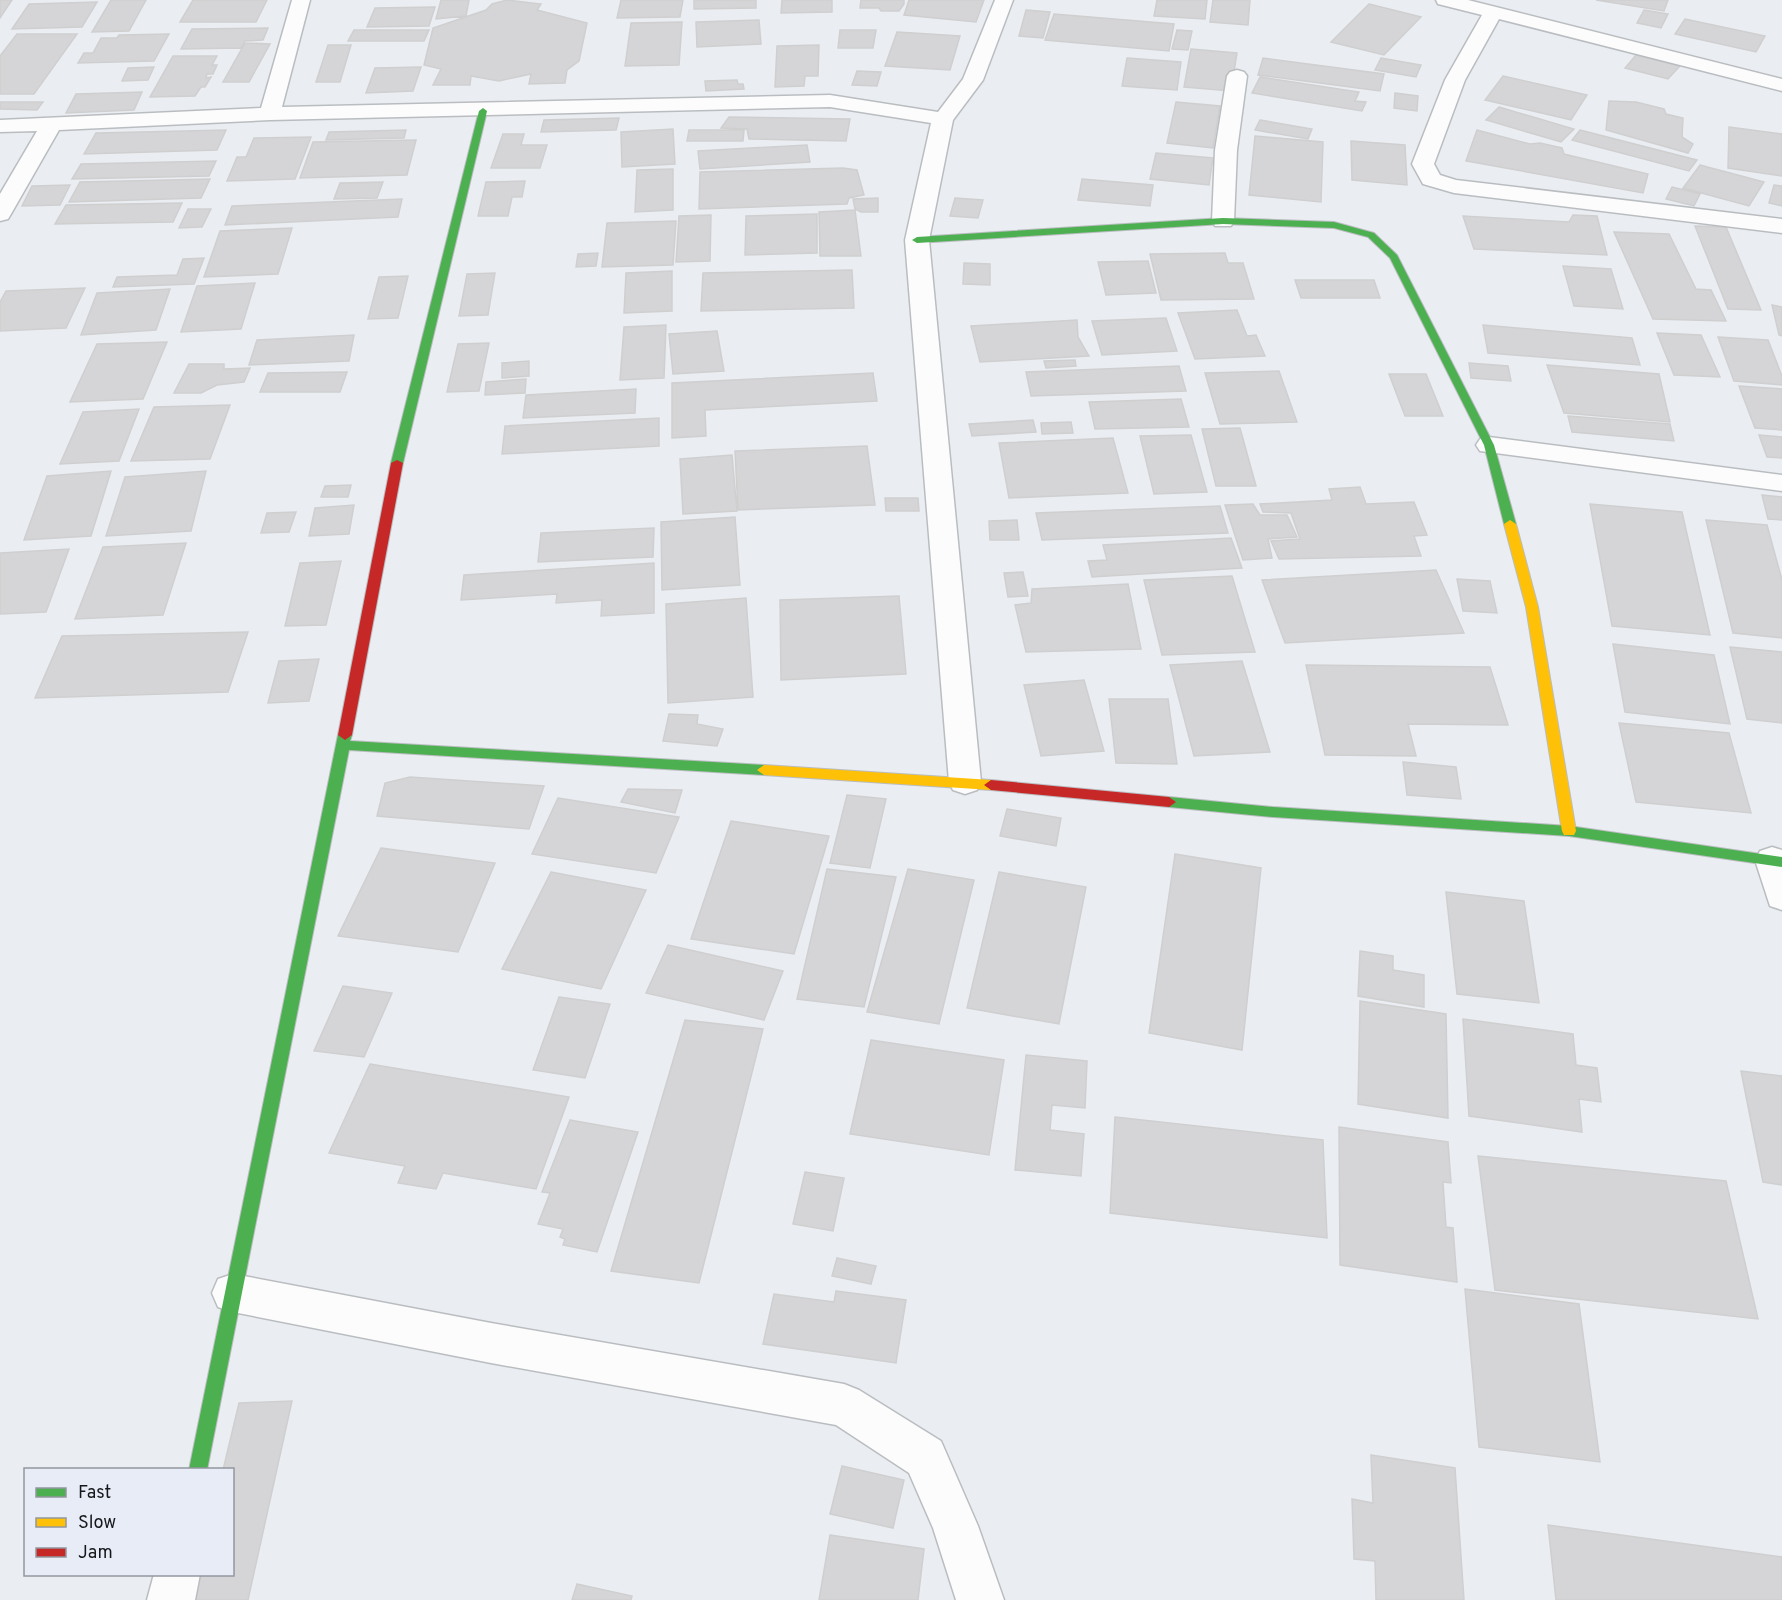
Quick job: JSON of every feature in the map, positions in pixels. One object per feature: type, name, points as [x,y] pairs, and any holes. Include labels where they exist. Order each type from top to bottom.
[{"type":"street","points":[[270,114],[302,0]]},
{"type":"street","points":[[965,782],[917,240],[943,119],[973,80],[1004,0]]},
{"type":"street","points":[[1445,0],[1782,85]]},
{"type":"street","points":[[1493,12],[1455,80],[1423,164],[1431,179],[1454,186],[1782,226]]},
{"type":"street","points":[[1222,221],[1226,150],[1237,76]]},
{"type":"street","points":[[0,126],[270,114],[483,111],[830,101],[943,119]]},
{"type":"street","points":[[198,1468],[343,745],[392,482],[483,111]]},
{"type":"street","points":[[0,214],[51,125]]},
{"type":"street","points":[[917,240],[1222,221],[1334,225],[1371,236],[1394,257],[1489,445],[1532,607],[1569,831]]},
{"type":"street","points":[[1489,445],[1782,483]]},
{"type":"street","points":[[343,745],[965,782],[1273,812],[1569,831],[1777,861],[1782,897]]},
{"type":"street","points":[[233,1293],[844,1405],[925,1457],[955,1527],[980,1600]]},
{"type":"street","points":[[171,1600],[177,1576]]},
{"type":"building","points":[[0,0],[12,0],[0,18]]},
{"type":"building","points":[[111,0],[146,0],[129,31],[92,32]]},
{"type":"building","points":[[193,0],[267,0],[256,22],[180,22]]},
{"type":"building","points":[[441,0],[469,0],[466,16],[436,19]]},
{"type":"building","points":[[507,0],[541,4],[537,10],[587,23],[579,61],[567,70],[565,83],[529,84],[531,74],[499,81],[471,76],[470,85],[433,85],[441,69],[424,65],[433,28],[486,10],[492,4]]},
{"type":"building","points":[[621,0],[683,0],[680,17],[617,18]]},
{"type":"building","points":[[694,0],[756,0],[756,8],[694,9]]},
{"type":"building","points":[[782,0],[832,0],[832,12],[781,13]]},
{"type":"building","points":[[861,0],[904,0],[904,4],[899,11],[881,11],[879,8],[860,8]]},
{"type":"building","points":[[909,0],[984,0],[976,22],[904,15]]},
{"type":"building","points":[[1157,0],[1207,0],[1205,19],[1154,16]]},
{"type":"building","points":[[1213,0],[1250,0],[1248,25],[1210,22]]},
{"type":"building","points":[[1596,0],[1668,0],[1664,11]]},
{"type":"building","points":[[97,2],[82,27],[12,29],[29,4]]},
{"type":"building","points":[[1369,4],[1421,17],[1384,55],[1331,42]]},
{"type":"building","points":[[435,7],[429,26],[367,27],[375,8]]},
{"type":"building","points":[[1026,10],[1050,12],[1043,38],[1019,36]]},
{"type":"building","points":[[1644,10],[1668,14],[1661,28],[1637,23]]},
{"type":"building","points":[[1054,14],[1174,24],[1169,51],[1045,40]]},
{"type":"building","points":[[1685,19],[1765,36],[1756,52],[1675,34]]},
{"type":"building","points":[[759,20],[761,44],[697,47],[696,22]]},
{"type":"building","points":[[682,22],[679,65],[625,66],[631,23]]},
{"type":"building","points":[[268,28],[263,40],[245,41],[241,48],[181,49],[192,29]]},
{"type":"building","points":[[354,30],[429,30],[424,41],[348,41]]},
{"type":"building","points":[[840,30],[876,30],[873,48],[838,48]]},
{"type":"building","points":[[1177,30],[1192,31],[1188,50],[1172,49]]},
{"type":"building","points":[[897,32],[960,36],[950,70],[885,66]]},
{"type":"building","points":[[17,34],[77,34],[34,94],[0,94],[0,56]]},
{"type":"building","points":[[169,34],[154,61],[78,63],[84,53],[93,53],[101,38],[117,38],[119,35]]},
{"type":"building","points":[[245,43],[270,44],[249,82],[223,82]]},
{"type":"building","points":[[328,45],[351,45],[340,82],[316,82]]},
{"type":"building","points":[[819,45],[818,76],[805,76],[804,86],[775,87],[777,46]]},
{"type":"building","points":[[1191,49],[1237,53],[1231,91],[1184,87]]},
{"type":"building","points":[[1636,55],[1680,66],[1668,79],[1625,68]]},
{"type":"building","points":[[173,56],[217,56],[212,65],[217,65],[213,74],[207,74],[206,78],[211,77],[205,87],[201,87],[195,96],[150,97]]},
{"type":"building","points":[[1127,58],[1181,62],[1177,90],[1122,86]]},
{"type":"building","points":[[1263,58],[1384,74],[1380,91],[1258,75]]},
{"type":"building","points":[[1381,58],[1421,65],[1416,77],[1375,70]]},
{"type":"building","points":[[154,67],[148,80],[122,81],[128,68]]},
{"type":"building","points":[[421,67],[413,91],[366,93],[375,68]]},
{"type":"building","points":[[857,71],[881,72],[877,86],[852,85]]},
{"type":"building","points":[[1503,76],[1587,95],[1571,120],[1485,100]]},
{"type":"building","points":[[1260,77],[1359,92],[1355,101],[1366,102],[1362,111],[1252,93]]},
{"type":"building","points":[[737,80],[738,84],[743,84],[744,89],[706,91],[705,81]]},
{"type":"building","points":[[142,92],[134,110],[66,113],[76,94]]},
{"type":"building","points":[[1395,93],[1418,96],[1417,111],[1394,108]]},
{"type":"building","points":[[1609,101],[1636,102],[1664,109],[1666,114],[1683,118],[1682,137],[1693,144],[1688,153],[1606,130]]},
{"type":"building","points":[[0,102],[43,102],[37,110],[0,109]]},
{"type":"building","points":[[1176,102],[1220,106],[1213,148],[1167,143]]},
{"type":"building","points":[[1499,107],[1574,129],[1561,142],[1486,120]]},
{"type":"building","points":[[729,117],[850,119],[846,141],[749,139],[747,129],[721,128]]},
{"type":"building","points":[[619,118],[616,130],[541,132],[544,120]]},
{"type":"building","points":[[1260,120],[1312,129],[1308,139],[1255,130]]},
{"type":"building","points":[[1729,127],[1782,134],[1782,176],[1728,168]]},
{"type":"building","points":[[673,129],[675,164],[622,167],[621,132]]},
{"type":"building","points":[[226,130],[217,150],[84,154],[96,133]]},
{"type":"building","points":[[406,130],[404,138],[326,140],[329,132]]},
{"type":"building","points":[[689,130],[744,130],[743,141],[687,141]]},
{"type":"building","points":[[1477,130],[1530,144],[1540,143],[1562,148],[1564,154],[1648,174],[1643,193],[1466,161]]},
{"type":"building","points":[[1580,130],[1697,160],[1689,171],[1572,140]]},
{"type":"building","points":[[503,134],[524,134],[521,145],[547,145],[540,168],[491,168]]},
{"type":"building","points":[[1255,136],[1323,142],[1321,202],[1249,195]]},
{"type":"building","points":[[311,137],[295,179],[227,181],[237,157],[246,157],[254,138]]},
{"type":"building","points":[[416,140],[407,175],[300,178],[313,142]]},
{"type":"building","points":[[1351,141],[1405,145],[1407,185],[1352,180]]},
{"type":"building","points":[[807,145],[810,162],[700,169],[698,151]]},
{"type":"building","points":[[1156,153],[1213,158],[1209,185],[1150,179]]},
{"type":"building","points":[[216,161],[209,176],[72,179],[81,164]]},
{"type":"building","points":[[1700,165],[1764,182],[1749,206],[1683,188]]},
{"type":"building","points":[[843,168],[857,170],[864,195],[849,198],[847,204],[699,209],[700,172]]},
{"type":"building","points":[[673,169],[673,210],[635,212],[637,170]]},
{"type":"building","points":[[210,179],[201,198],[69,202],[80,182]]},
{"type":"building","points":[[1082,179],[1153,185],[1150,206],[1078,200]]},
{"type":"building","points":[[525,181],[522,197],[512,197],[508,216],[478,216],[486,182]]},
{"type":"building","points":[[383,182],[377,198],[334,199],[340,183]]},
{"type":"building","points":[[70,185],[60,205],[22,206],[32,186]]},
{"type":"building","points":[[1774,185],[1782,186],[1782,206],[1769,203]]},
{"type":"building","points":[[1672,187],[1700,194],[1694,206],[1666,199]]},
{"type":"building","points":[[878,198],[878,212],[861,212],[855,209],[853,199]]},
{"type":"building","points":[[955,198],[983,200],[978,218],[950,216]]},
{"type":"building","points":[[402,199],[398,217],[225,225],[232,206]]},
{"type":"building","points":[[182,203],[173,222],[55,224],[66,205]]},
{"type":"building","points":[[188,209],[211,209],[202,227],[179,228]]},
{"type":"building","points":[[855,210],[861,256],[820,256],[819,212]]},
{"type":"building","points":[[817,214],[817,253],[745,255],[746,216]]},
{"type":"building","points":[[711,215],[710,261],[676,262],[679,216]]},
{"type":"building","points":[[1573,215],[1597,216],[1607,255],[1474,249],[1463,216],[1569,222]]},
{"type":"building","points":[[676,221],[673,265],[602,267],[607,223]]},
{"type":"building","points":[[1695,226],[1726,227],[1761,310],[1728,309]]},
{"type":"building","points":[[292,228],[278,274],[204,277],[220,231]]},
{"type":"building","points":[[1614,232],[1669,234],[1696,289],[1711,290],[1726,321],[1653,319]]},
{"type":"building","points":[[598,253],[596,266],[576,267],[578,254]]},
{"type":"building","points":[[1225,253],[1228,263],[1243,263],[1254,299],[1161,300],[1150,254]]},
{"type":"building","points":[[204,258],[194,284],[113,287],[117,277],[177,275],[183,259]]},
{"type":"building","points":[[1148,261],[1156,293],[1106,295],[1098,262]]},
{"type":"building","points":[[964,263],[990,264],[990,285],[963,284]]},
{"type":"building","points":[[1563,266],[1611,269],[1623,309],[1574,306]]},
{"type":"building","points":[[852,270],[854,308],[701,311],[703,273]]},
{"type":"building","points":[[672,271],[672,311],[624,313],[626,273]]},
{"type":"building","points":[[495,273],[488,315],[459,316],[467,274]]},
{"type":"building","points":[[408,276],[398,318],[368,319],[379,277]]},
{"type":"building","points":[[1295,280],[1374,280],[1380,298],[1301,298]]},
{"type":"building","points":[[255,283],[241,329],[181,332],[197,286]]},
{"type":"building","points":[[85,288],[66,328],[0,331],[0,302],[6,291]]},
{"type":"building","points":[[170,289],[156,330],[81,335],[97,293]]},
{"type":"building","points":[[1772,305],[1782,307],[1782,336],[1779,335]]},
{"type":"building","points":[[1237,310],[1247,336],[1256,335],[1265,356],[1195,359],[1178,313]]},
{"type":"building","points":[[1166,318],[1177,351],[1102,355],[1092,321]]},
{"type":"building","points":[[1077,320],[1078,337],[1089,356],[980,362],[971,326]]},
{"type":"building","points":[[666,325],[664,378],[620,380],[624,327]]},
{"type":"building","points":[[1483,325],[1632,338],[1640,365],[1488,353]]},
{"type":"building","points":[[717,331],[724,371],[673,374],[669,334]]},
{"type":"building","points":[[1657,333],[1701,335],[1720,377],[1674,375]]},
{"type":"building","points":[[354,335],[349,361],[249,365],[257,340]]},
{"type":"building","points":[[1718,337],[1768,340],[1782,376],[1782,385],[1734,381]]},
{"type":"building","points":[[167,342],[143,399],[70,402],[97,344]]},
{"type":"building","points":[[489,343],[479,391],[447,392],[458,344]]},
{"type":"building","points":[[1075,360],[1076,366],[1046,368],[1044,361]]},
{"type":"building","points":[[529,361],[529,376],[502,378],[502,363]]},
{"type":"building","points":[[1469,363],[1508,366],[1511,381],[1471,378]]},
{"type":"building","points":[[189,364],[224,364],[224,369],[250,368],[244,382],[217,385],[201,393],[174,393]]},
{"type":"building","points":[[1547,365],[1659,374],[1670,422],[1564,413]]},
{"type":"building","points":[[1179,366],[1186,391],[1031,396],[1026,372]]},
{"type":"building","points":[[1279,371],[1297,422],[1220,424],[1205,373]]},
{"type":"building","points":[[347,372],[340,392],[260,392],[268,373]]},
{"type":"building","points":[[873,373],[877,401],[705,410],[706,436],[672,438],[672,383]]},
{"type":"building","points":[[1389,374],[1426,374],[1443,416],[1405,416]]},
{"type":"building","points":[[526,379],[525,393],[485,395],[486,382]]},
{"type":"building","points":[[1739,386],[1782,389],[1782,430],[1755,428]]},
{"type":"building","points":[[636,389],[635,413],[523,418],[526,395]]},
{"type":"building","points":[[1181,399],[1189,427],[1095,429],[1089,402]]},
{"type":"building","points":[[230,405],[210,459],[131,461],[154,407]]},
{"type":"building","points":[[139,409],[119,461],[60,464],[83,412]]},
{"type":"building","points":[[1568,416],[1670,424],[1674,441],[1572,432]]},
{"type":"building","points":[[659,418],[659,446],[502,454],[505,426]]},
{"type":"building","points":[[1033,420],[1036,432],[972,436],[969,424]]},
{"type":"building","points":[[1071,422],[1073,433],[1042,434],[1041,423]]},
{"type":"building","points":[[1240,428],[1256,486],[1216,486],[1202,429]]},
{"type":"building","points":[[1191,435],[1207,492],[1154,494],[1140,436]]},
{"type":"building","points":[[1759,435],[1782,437],[1782,458],[1767,457]]},
{"type":"building","points":[[1113,438],[1128,493],[1009,498],[999,443]]},
{"type":"building","points":[[867,446],[875,505],[738,510],[735,451]]},
{"type":"building","points":[[732,455],[737,511],[683,514],[680,459]]},
{"type":"building","points":[[111,471],[91,536],[24,540],[47,476]]},
{"type":"building","points":[[206,471],[191,531],[106,536],[125,477]]},
{"type":"building","points":[[351,485],[348,497],[321,497],[325,486]]},
{"type":"building","points":[[1360,487],[1366,504],[1414,502],[1427,535],[1414,536],[1421,556],[1279,559],[1271,541],[1300,539],[1291,513],[1263,512],[1260,504],[1332,500],[1329,489]]},
{"type":"building","points":[[1762,495],[1782,497],[1782,520],[1768,519]]},
{"type":"building","points":[[885,498],[918,498],[919,511],[886,511]]},
{"type":"building","points":[[1253,504],[1260,515],[1287,515],[1297,537],[1268,539],[1272,558],[1243,560],[1225,505]]},
{"type":"building","points":[[1590,504],[1682,512],[1710,635],[1612,626]]},
{"type":"building","points":[[354,505],[349,534],[309,536],[315,508]]},
{"type":"building","points":[[1220,506],[1228,533],[1042,540],[1036,513]]},
{"type":"building","points":[[296,512],[289,532],[261,533],[267,513]]},
{"type":"building","points":[[735,517],[740,585],[662,590],[661,522]]},
{"type":"building","points":[[1017,520],[1019,540],[990,540],[989,521]]},
{"type":"building","points":[[1706,520],[1767,525],[1782,580],[1782,638],[1733,633]]},
{"type":"building","points":[[654,528],[653,557],[538,562],[541,533]]},
{"type":"building","points":[[1231,538],[1242,568],[1092,577],[1088,561],[1107,560],[1103,545]]},
{"type":"building","points":[[186,543],[163,615],[75,619],[103,547]]},
{"type":"building","points":[[69,549],[46,612],[0,614],[0,553]]},
{"type":"building","points":[[341,561],[326,625],[285,626],[300,563]]},
{"type":"building","points":[[654,563],[654,613],[601,616],[602,600],[556,603],[557,594],[461,600],[464,575]]},
{"type":"building","points":[[1436,570],[1464,633],[1285,643],[1262,580]]},
{"type":"building","points":[[1023,572],[1028,596],[1008,597],[1004,573]]},
{"type":"building","points":[[1232,576],[1255,652],[1162,655],[1144,580]]},
{"type":"building","points":[[1457,579],[1490,581],[1497,613],[1463,611]]},
{"type":"building","points":[[1128,584],[1141,649],[1026,652],[1015,605],[1031,603],[1032,589]]},
{"type":"building","points":[[899,596],[906,674],[781,680],[780,600]]},
{"type":"building","points":[[746,598],[753,697],[668,703],[666,604]]},
{"type":"building","points":[[248,632],[228,692],[35,698],[62,636]]},
{"type":"building","points":[[1613,644],[1714,655],[1730,724],[1625,712]]},
{"type":"building","points":[[1730,647],[1782,652],[1782,723],[1747,719]]},
{"type":"building","points":[[319,659],[309,701],[268,703],[279,661]]},
{"type":"building","points":[[1242,661],[1270,752],[1194,756],[1170,665]]},
{"type":"building","points":[[1306,665],[1490,667],[1508,725],[1408,724],[1416,756],[1325,755]]},
{"type":"building","points":[[1084,680],[1104,751],[1041,756],[1024,685]]},
{"type":"building","points":[[1109,699],[1168,699],[1177,764],[1116,763]]},
{"type":"building","points":[[669,714],[698,715],[697,724],[723,729],[717,746],[663,741]]},
{"type":"building","points":[[1619,723],[1729,733],[1751,813],[1636,802]]},
{"type":"building","points":[[1403,762],[1456,767],[1461,799],[1407,795]]},
{"type":"building","points":[[410,777],[544,786],[529,829],[377,816],[385,783]]},
{"type":"building","points":[[628,789],[682,790],[675,813],[621,802]]},
{"type":"building","points":[[847,795],[886,799],[870,868],[830,863]]},
{"type":"building","points":[[558,798],[679,817],[656,873],[532,854]]},
{"type":"building","points":[[1007,809],[1061,818],[1056,846],[1000,836]]},
{"type":"building","points":[[731,821],[829,836],[794,954],[691,939]]},
{"type":"building","points":[[381,848],[495,863],[458,952],[338,936]]},
{"type":"building","points":[[1175,854],[1261,868],[1242,1050],[1149,1033]]},
{"type":"building","points":[[827,869],[896,877],[864,1007],[797,999]]},
{"type":"building","points":[[908,869],[974,880],[939,1024],[867,1012]]},
{"type":"building","points":[[551,872],[646,890],[601,989],[502,969]]},
{"type":"building","points":[[999,872],[1086,887],[1059,1024],[967,1008]]},
{"type":"building","points":[[1446,892],[1524,901],[1539,1003],[1457,994]]},
{"type":"building","points":[[668,945],[783,971],[764,1020],[646,993]]},
{"type":"building","points":[[1360,951],[1393,956],[1393,970],[1424,975],[1424,1007],[1358,996]]},
{"type":"building","points":[[343,986],[392,993],[364,1057],[314,1051]]},
{"type":"building","points":[[559,997],[610,1004],[585,1078],[533,1070]]},
{"type":"building","points":[[1360,1001],[1446,1014],[1448,1118],[1358,1104]]},
{"type":"building","points":[[1463,1019],[1573,1034],[1576,1065],[1597,1068],[1601,1102],[1579,1099],[1582,1132],[1469,1116]]},
{"type":"building","points":[[685,1020],[763,1029],[699,1283],[611,1271]]},
{"type":"building","points":[[871,1040],[1004,1060],[989,1155],[850,1134]]},
{"type":"building","points":[[1026,1055],[1087,1061],[1085,1108],[1052,1105],[1050,1130],[1084,1134],[1081,1176],[1015,1170]]},
{"type":"building","points":[[370,1064],[569,1097],[536,1189],[443,1173],[436,1189],[398,1183],[405,1166],[329,1153]]},
{"type":"building","points":[[1741,1071],[1782,1076],[1782,1185],[1763,1182]]},
{"type":"building","points":[[1115,1117],[1323,1140],[1327,1238],[1110,1213]]},
{"type":"building","points":[[570,1120],[638,1132],[597,1252],[563,1245],[565,1239],[560,1237],[563,1229],[538,1224],[550,1193],[542,1192]]},
{"type":"building","points":[[1339,1127],[1448,1142],[1451,1183],[1443,1182],[1446,1227],[1453,1228],[1457,1282],[1340,1265]]},
{"type":"building","points":[[1478,1156],[1726,1181],[1758,1319],[1495,1290]]},
{"type":"building","points":[[805,1172],[844,1178],[833,1231],[793,1224]]},
{"type":"building","points":[[837,1258],[876,1266],[871,1284],[832,1276]]},
{"type":"building","points":[[1465,1289],[1579,1304],[1600,1462],[1479,1447]]},
{"type":"building","points":[[836,1291],[906,1300],[896,1363],[763,1344],[774,1294],[834,1302]]},
{"type":"building","points":[[292,1401],[248,1600],[192,1600],[198,1576],[234,1576],[234,1468],[223,1468],[239,1403]]},
{"type":"building","points":[[1371,1455],[1455,1468],[1464,1600],[1376,1600],[1375,1561],[1354,1559],[1352,1499],[1373,1503]]},
{"type":"building","points":[[842,1466],[904,1480],[893,1528],[830,1514]]},
{"type":"building","points":[[1548,1525],[1782,1557],[1782,1600],[1556,1600]]},
{"type":"building","points":[[830,1535],[924,1549],[918,1600],[819,1600]]},
{"type":"building","points":[[577,1584],[632,1596],[631,1600],[572,1600]]},
{"type":"traffic: fast","points":[[397,463],[483,111]]},
{"type":"traffic: fast","points":[[917,240],[1223,221],[1334,225],[1371,235],[1394,257],[1489,445],[1510,524]]},
{"type":"traffic: fast","points":[[198,1468],[345,735]]},
{"type":"traffic: fast","points":[[343,745],[764,770]]},
{"type":"traffic: fast","points":[[1169,802],[1273,812],[1569,831],[1782,862]]},
{"type":"traffic: slow","points":[[1510,524],[1532,607],[1569,831]]},
{"type":"traffic: slow","points":[[764,770],[991,785]]},
{"type":"traffic: jam","points":[[345,735],[397,463]]},
{"type":"traffic: jam","points":[[991,785],[1169,802]]}]
